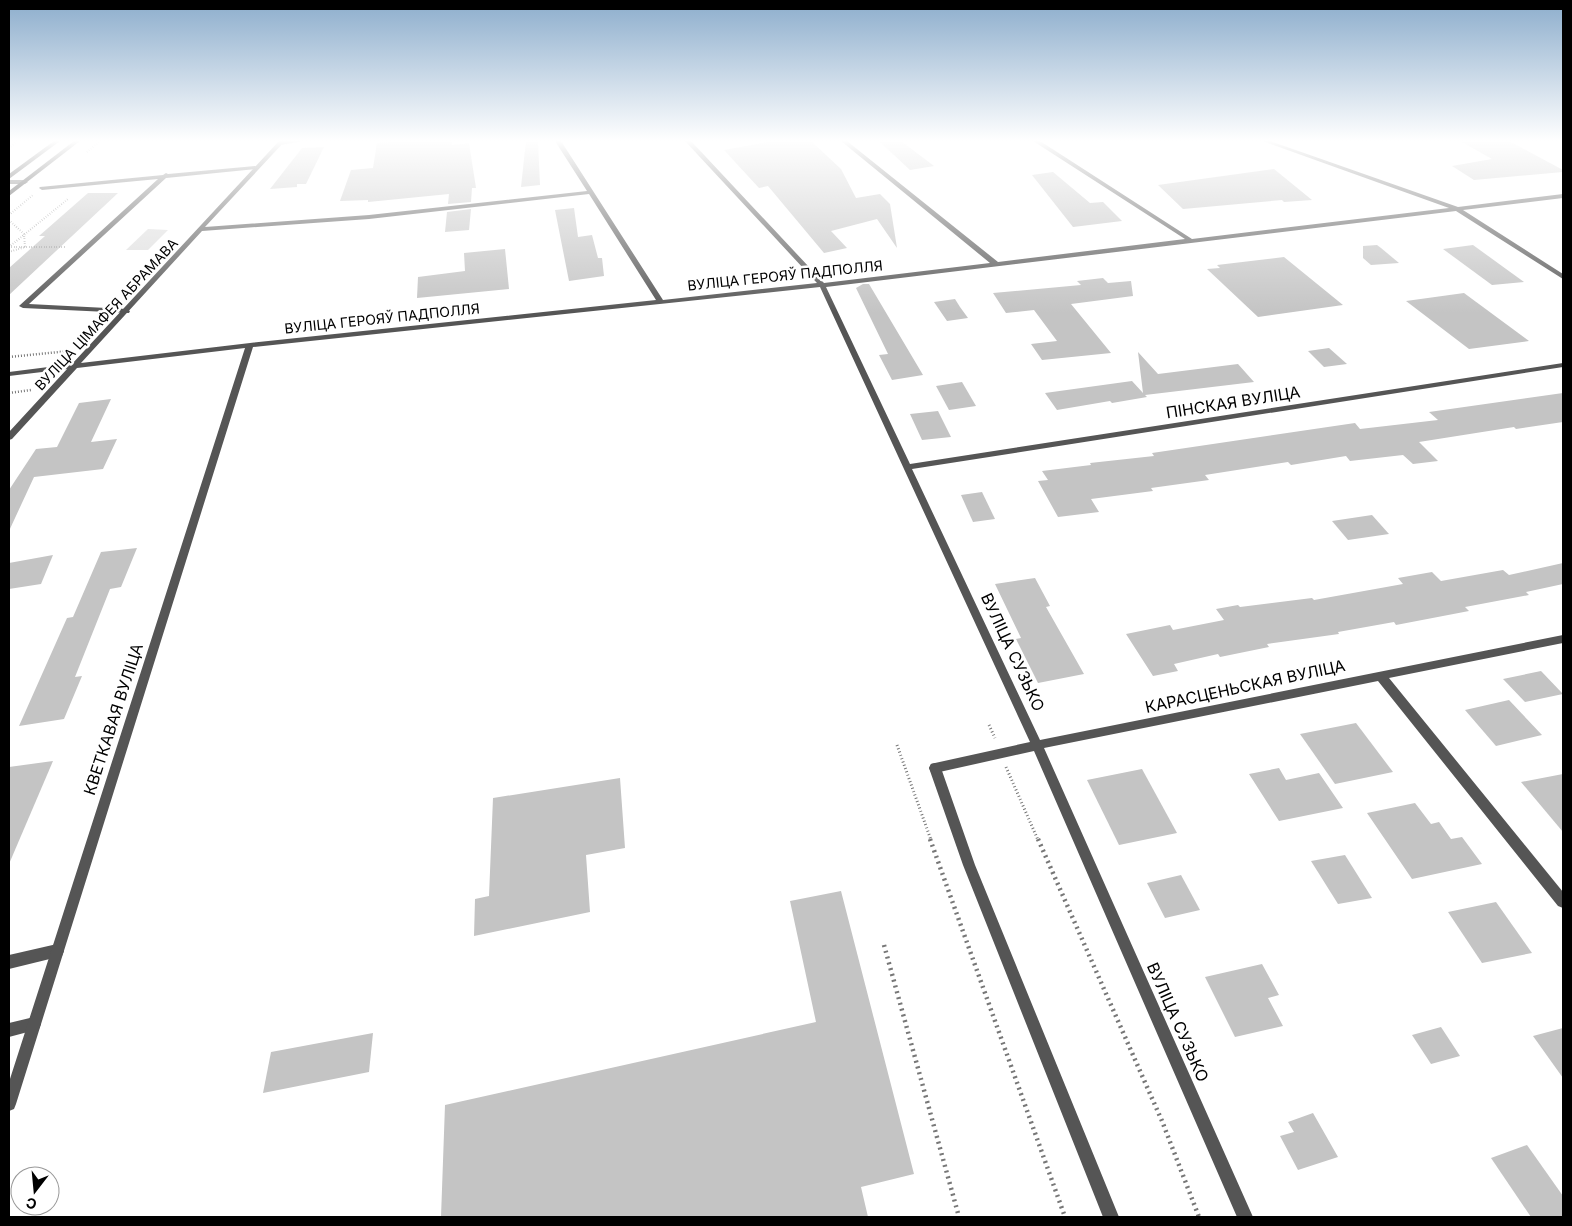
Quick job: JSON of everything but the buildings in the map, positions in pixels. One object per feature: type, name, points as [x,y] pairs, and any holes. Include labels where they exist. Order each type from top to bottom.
[{"type":"street","points":[[126,310],[23,306],[141,198]]},
{"type":"street","name":"ВУЛІЦА ЦІМАФЕЯ АБРАМАВА","points":[[9,437],[229,198]]},
{"type":"street","points":[[202,229],[369,217],[536,198]]},
{"type":"street","points":[[595,198],[660,302]]},
{"type":"street","name":"ВУЛІЦА СУЗЬКО","points":[[741,198],[822,285],[1037,745],[1245,1217]]},
{"type":"street","points":[[915,198],[996,264]]},
{"type":"street","points":[[1125,198],[1190,240]]},
{"type":"street","points":[[1425,198],[1458,210],[1563,277]]},
{"type":"street","name":"ВУЛІЦА ГЕРОЯЎ ПАДПОЛЛЯ","points":[[9,374],[250,345],[822,285],[1546,198]]},
{"type":"street","name":"КВЕТКАВАЯ ВУЛІЦА","points":[[9,1104],[250,345]]},
{"type":"street","name":"ПІНСКАЯ ВУЛІЦА","points":[[907,467],[1563,366]]},
{"type":"street","name":"КАРАСЦЕНЬСКАЯ ВУЛІЦА","points":[[1111,1217],[969,865],[935,768],[1037,745],[1563,639]]},
{"type":"street","points":[[1380,675],[1563,902]]},
{"type":"street","points":[[9,962],[57,951]]},
{"type":"street","points":[[9,1030],[34,1024]]},
{"type":"path","points":[[9,247],[69,198]]},
{"type":"path","points":[[9,220],[24,234],[25,247]]},
{"type":"path","points":[[9,247],[86,248]]},
{"type":"path","points":[[9,252],[25,247]]},
{"type":"path","points":[[9,357],[92,348]]},
{"type":"path","points":[[989,725],[1162,1121],[1199,1217]]},
{"type":"path","points":[[897,745],[1064,1217]]},
{"type":"path","points":[[884,945],[960,1217]]},
{"type":"shaded area","points":[[148,229],[168,230],[148,250],[126,250]]}]
